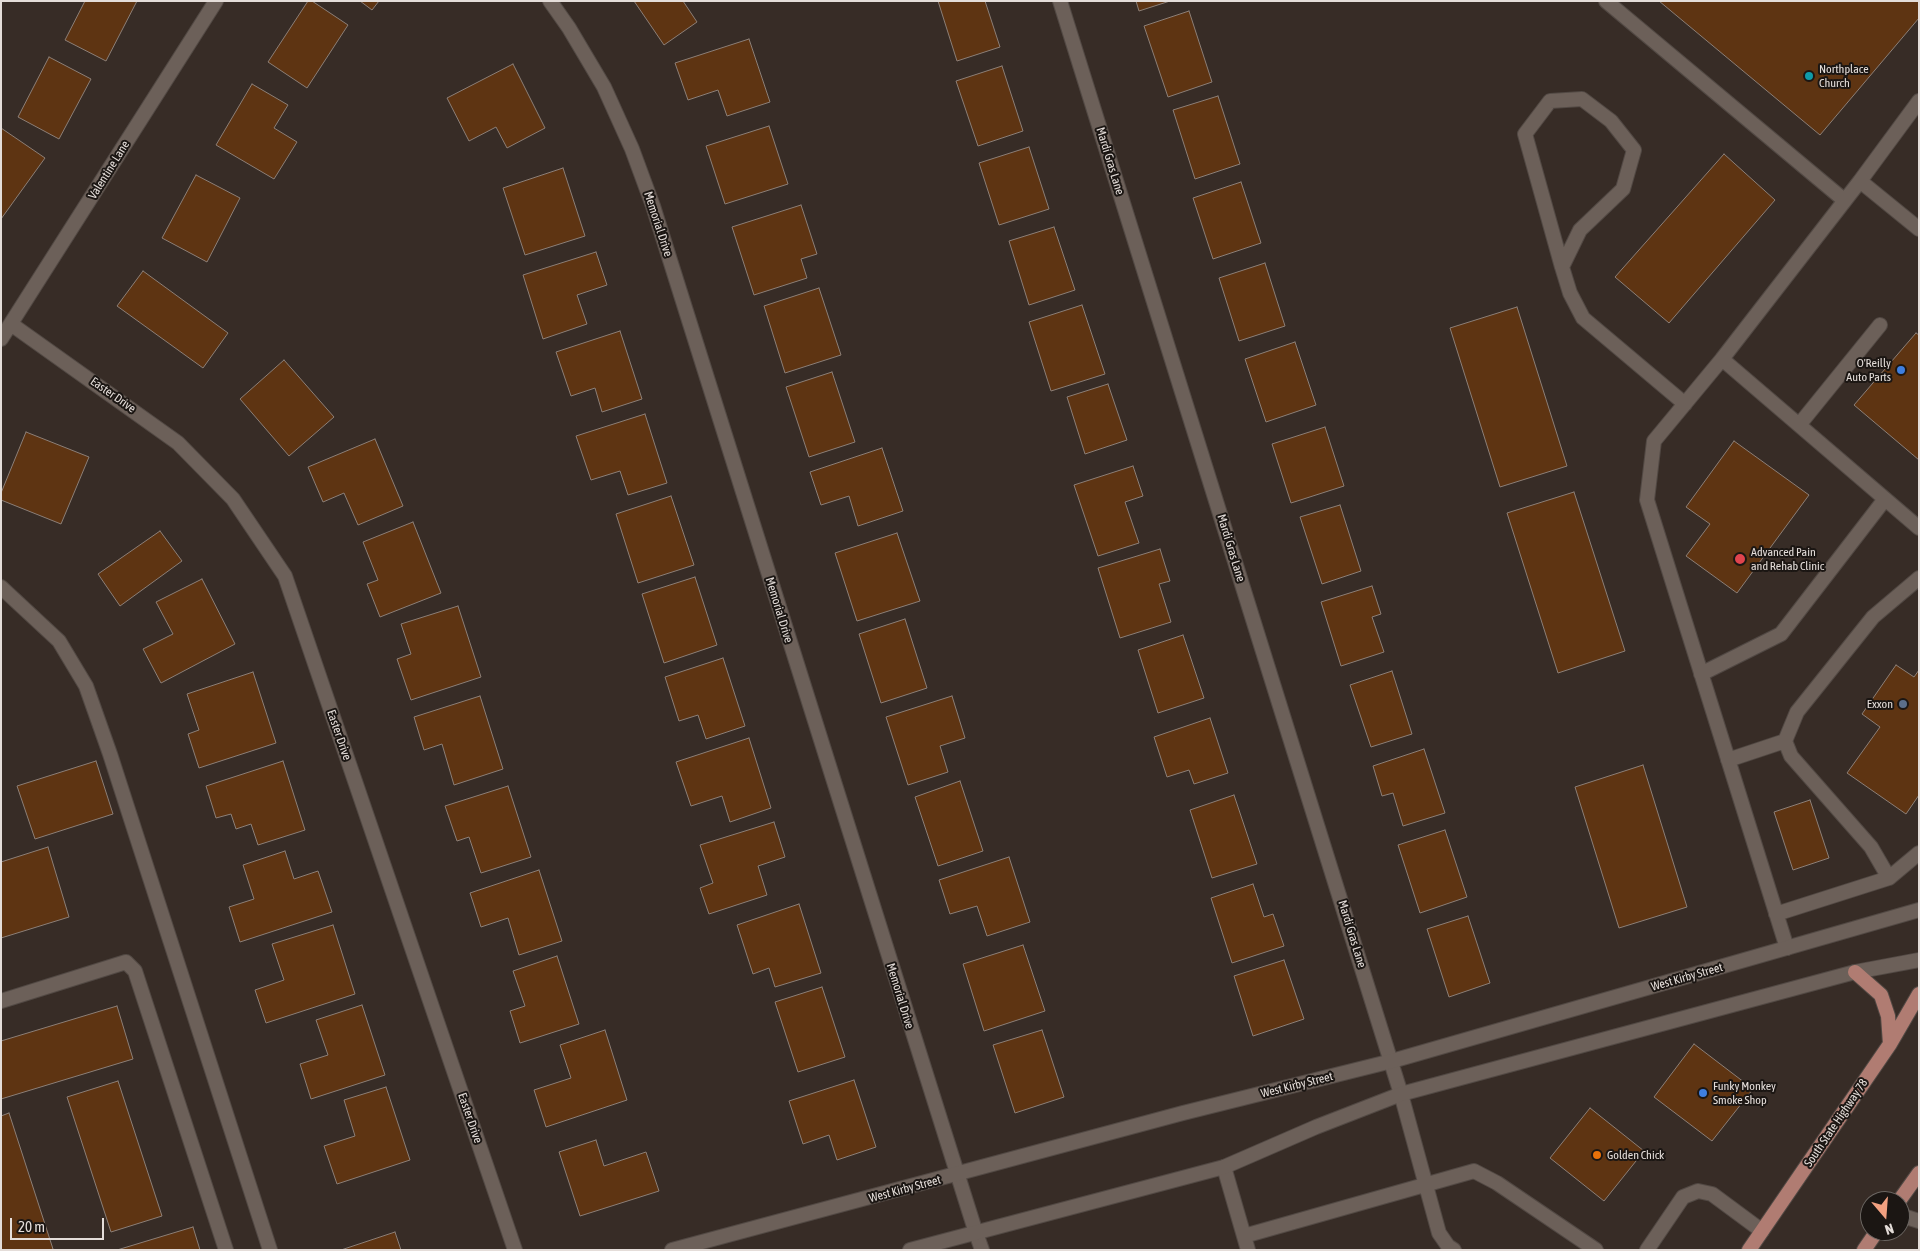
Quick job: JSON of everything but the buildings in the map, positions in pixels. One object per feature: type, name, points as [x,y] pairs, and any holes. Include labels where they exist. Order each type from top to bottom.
[{"type":"main road","points":[[1855,972],[1882,994],[1888,1016],[1890,1044]]},
{"type":"main road","name":"South State Highway 78","points":[[1749,1250],[1890,1044],[1919,994]]},
{"type":"main road","points":[[1906,1191],[1919,1173]]},
{"type":"street","name":"Valentine Lane","points":[[1,339],[216,1]]},
{"type":"street","name":"Memorial Drive","points":[[550,1],[569,28],[604,87],[632,149],[653,206],[956,1175],[982,1250]]},
{"type":"street","name":"Mardi Gras Lane","points":[[1060,1],[1392,1062],[1439,1233],[1448,1246],[1454,1250]]},
{"type":"street","points":[[1606,1],[1844,200]]},
{"type":"street","points":[[1562,267],[1580,230],[1623,188],[1634,150],[1611,121],[1582,99],[1550,101],[1525,134],[1562,267],[1570,293],[1582,318],[1685,404]]},
{"type":"street","points":[[1786,948],[1647,500],[1654,441],[1722,359],[1860,181],[1919,101]]},
{"type":"street","points":[[1860,181],[1919,229]]},
{"type":"street","name":"Easter Drive","points":[[11,324],[131,407],[178,443],[232,499],[285,576],[515,1250]]},
{"type":"street","points":[[1799,425],[1880,325]]},
{"type":"street","points":[[1722,359],[1919,528]]},
{"type":"street","points":[[1701,674],[1781,634],[1886,499]]},
{"type":"street","points":[[1888,878],[1871,847],[1790,756],[1785,741],[1798,712],[1873,617],[1919,578]]},
{"type":"street","points":[[1,587],[59,641],[86,686],[110,754],[270,1250]]},
{"type":"street","points":[[1728,760],[1785,741]]},
{"type":"street","points":[[1776,914],[1888,878],[1919,853]]},
{"type":"street","name":"West Kirby Street","points":[[672,1250],[1183,1114],[1392,1062],[1919,910]]},
{"type":"street","points":[[910,1250],[1224,1167],[1316,1127],[1401,1094],[1855,972],[1919,960]]},
{"type":"street","points":[[1,1001],[126,962],[135,971],[226,1250]]},
{"type":"street","points":[[1224,1167],[1248,1250]]},
{"type":"street","points":[[1244,1236],[1474,1171],[1498,1183],[1596,1250]]},
{"type":"street","points":[[1647,1250],[1683,1197],[1698,1191],[1712,1194],[1762,1231]]},
{"type":"place","name":"Northplace Church","points":[[1809,76]]},
{"type":"place","name":"O'Reilly Auto Parts","points":[[1901,370]]},
{"type":"place","name":"Advanced Pain and Rehab Clinic","points":[[1740,559]]},
{"type":"place","name":"Exxon","points":[[1903,704]]},
{"type":"place","name":"Funky Monkey Smoke Shop","points":[[1703,1093]]},
{"type":"place","name":"Golden Chick","points":[[1597,1155]]}]
